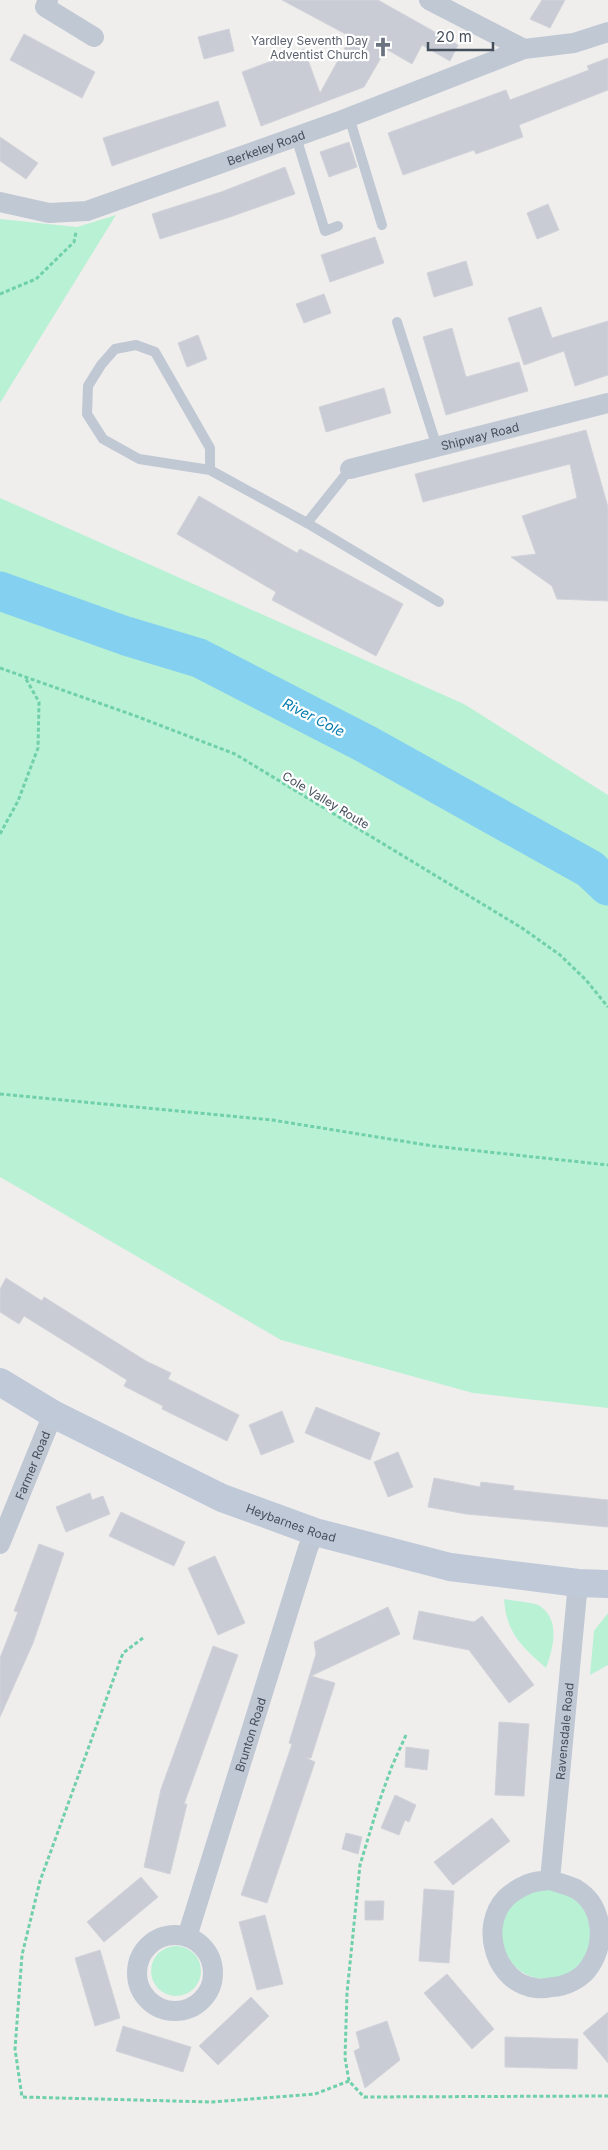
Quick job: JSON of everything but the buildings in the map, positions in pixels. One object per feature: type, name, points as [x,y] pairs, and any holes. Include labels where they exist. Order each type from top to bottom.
[{"type":"street","points":[[48,0],[45,8],[94,37]]},
{"type":"street","points":[[429,0],[524,49]]},
{"type":"street","name":"Berkeley Road","points":[[0,202],[50,213],[87,211],[349,118],[524,49],[574,43],[608,32]]},
{"type":"street","name":"Shipway Road","points":[[350,469],[608,403]]},
{"type":"street","name":"Heybarnes Road","points":[[0,1382],[53,1414],[222,1498],[315,1532],[450,1567],[578,1583],[608,1584]]},
{"type":"street","name":"Farmer Road","points":[[0,1544],[53,1414]]},
{"type":"street","name":"Brunton Road","points":[[187,1937],[308,1548],[315,1532]]},
{"type":"street","name":"Ravensdale Road","points":[[550,1880],[578,1583]]},
{"type":"street","points":[[550,1880],[576,1889],[593,1906],[599,1920],[601,1934],[596,1958],[587,1972],[562,1987],[536,1988],[520,1983],[500,1964],[493,1947],[492,1928],[497,1912],[506,1898],[529,1883],[550,1880]]},
{"type":"lane","points":[[349,118],[382,225]]},
{"type":"lane","points":[[296,137],[325,231],[338,226]]},
{"type":"lane","points":[[397,322],[436,447]]},
{"type":"lane","points":[[210,470],[210,448],[155,352],[136,345],[115,349],[101,365],[88,386],[88,414],[103,438],[139,459],[210,470],[307,522],[440,602]]},
{"type":"lane","points":[[307,522],[350,469]]},
{"type":"path","points":[[0,294],[36,279],[74,242],[78,227],[87,211]]},
{"type":"path","name":"Cole Valley Route","points":[[0,668],[133,715],[235,754],[522,928],[560,955],[586,980],[608,1007]]},
{"type":"path","points":[[0,834],[18,801],[38,748],[40,702],[26,678]]},
{"type":"path","points":[[0,1094],[272,1120],[433,1146],[608,1165]]},
{"type":"path","points":[[143,1638],[123,1653],[40,1881],[22,1955],[15,2049],[22,2097],[212,2102],[315,2094],[349,2082]]},
{"type":"path","points":[[406,1735],[385,1784],[360,1865],[347,1993],[345,2058],[349,2082],[364,2097],[608,2096]]},
{"type":"green space","points":[[116,215],[0,403],[0,219],[77,227]]},
{"type":"green space","points":[[0,498],[464,704],[608,795],[608,1408],[473,1393],[281,1340],[0,1177]]},
{"type":"green space","points":[[504,1599],[537,1605],[547,1612],[551,1619],[554,1635],[546,1668],[523,1646],[512,1630],[505,1611]]},
{"type":"green space","points":[[608,1613],[608,1665],[590,1675],[594,1631]]},
{"type":"green space","points":[[546,1889],[563,1893],[578,1902],[587,1917],[591,1934],[587,1951],[578,1966],[563,1975],[546,1979],[529,1975],[514,1966],[505,1951],[501,1934],[505,1917],[514,1902],[529,1893]]},
{"type":"green space","points":[[181,1946],[194,1953],[200,1961],[200,1981],[194,1989],[186,1995],[171,1996],[158,1989],[152,1981],[151,1966],[158,1953],[166,1947]]},
{"type":"waterway","name":"River Cole","points":[[0,591],[126,636],[199,658],[366,744],[590,869],[608,886]]},
{"type":"place","name":"Yardley Seventh Day Adventist Church","points":[[383,47]]}]
